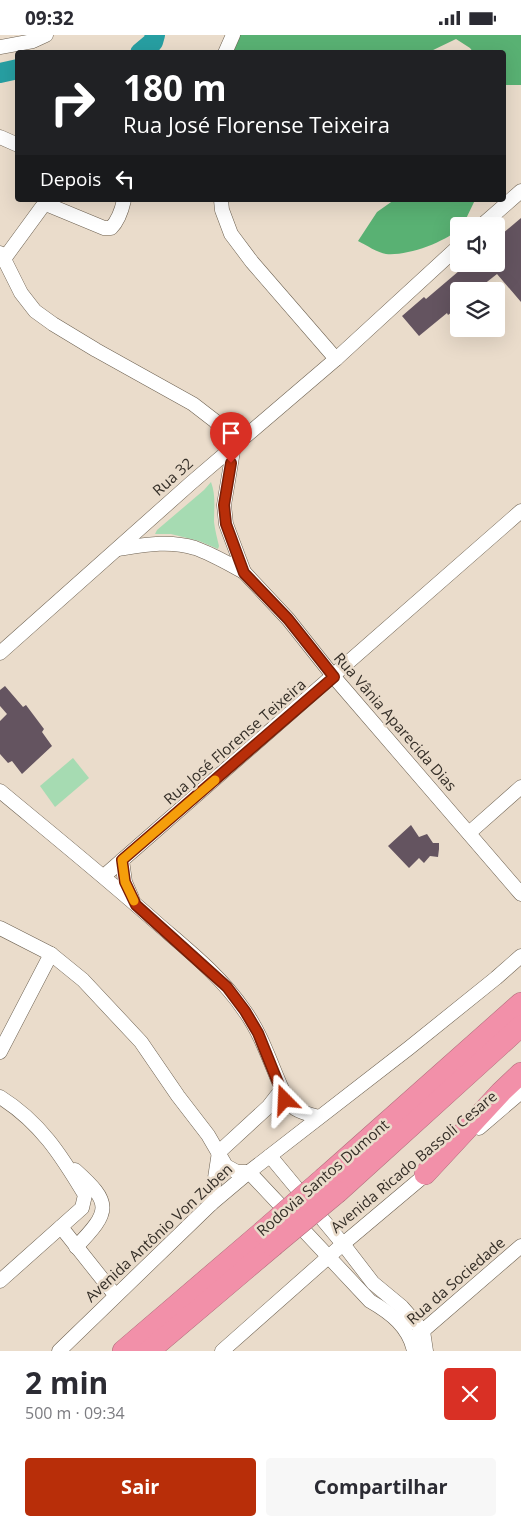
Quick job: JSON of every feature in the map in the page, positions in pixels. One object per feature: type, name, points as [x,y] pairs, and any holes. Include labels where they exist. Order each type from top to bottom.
[{"type":"highway","name":"Rodovia Santos Dumont","points":[[332,1185],[521,1003]]},
{"type":"highway","name":"Rodovia Santos Dumont","points":[[123,1351],[268,1239],[332,1185],[406,1129],[521,1026]]},
{"type":"highway","points":[[425,1175],[521,1073]]},
{"type":"highway","name":"Rodovia Santos Dumont","points":[[149,1351],[268,1239]]},
{"type":"street","points":[[0,47],[33,41],[46,35]]},
{"type":"street","points":[[226,50],[233,35]]},
{"type":"street","points":[[0,137],[15,144]]},
{"type":"street","points":[[491,217],[521,191]]},
{"type":"street","points":[[123,202],[114,226],[111,228],[104,228],[46,205],[42,207],[2,256],[21,293],[52,324],[193,403],[215,421],[234,445]]},
{"type":"street","points":[[220,202],[231,234],[252,262],[336,359]]},
{"type":"street","name":"Rua 32","points":[[0,653],[234,445],[336,359],[450,253]]},
{"type":"street","name":"Rua Vânia Aparecida Dias","points":[[234,445],[224,505],[226,524],[244,573]]},
{"type":"street","name":"Rua José Florense Teixeira","points":[[104,877],[521,511]]},
{"type":"street","name":"Rua Vânia Aparecida Dias","points":[[117,549],[152,543],[172,543],[195,548],[244,573],[288,619],[334,677],[521,894]]},
{"type":"street","points":[[469,833],[521,787]]},
{"type":"street","points":[[0,791],[104,877],[227,987],[245,1011],[258,1033],[285,1100],[303,1113],[319,1117]]},
{"type":"street","points":[[122,860],[125,882],[136,905]]},
{"type":"street","points":[[0,927],[51,954],[83,980],[141,1042],[219,1152],[226,1165],[236,1172],[249,1172],[370,1301],[387,1311],[400,1323],[413,1345]]},
{"type":"street","points":[[0,1052],[51,954]]},
{"type":"street","name":"Avenida Antônio Von Zuben","points":[[59,1351],[211,1204],[319,1117],[372,1078],[521,957]]},
{"type":"street","points":[[211,1204],[219,1152],[268,1107],[282,1089]]},
{"type":"street","name":"Avenida Ricado Bassoli Cesare","points":[[222,1351],[343,1244],[521,1092]]},
{"type":"street","points":[[0,1281],[82,1208],[85,1195],[64,1159],[41,1130],[25,1115],[1,1099]]},
{"type":"street","points":[[270,1156],[373,1283],[402,1307],[423,1331],[426,1351]]},
{"type":"street","points":[[64,1159],[94,1187],[102,1201],[103,1212],[89,1233],[76,1247]]},
{"type":"street","points":[[61,1227],[115,1295]]},
{"type":"street","name":"Rua da Sociedade","points":[[413,1345],[423,1331],[521,1246]]},
{"type":"green space","points":[[234,35],[521,35],[521,85],[506,85],[506,50],[472,50],[456,39],[433,50],[227,50]]},
{"type":"green space","points":[[391,202],[474,202],[467,217],[450,217],[450,235],[424,248],[404,253],[386,254],[358,241],[377,212]]},
{"type":"green space","points":[[211,482],[218,549],[199,541],[171,534],[155,534],[157,530]]},
{"type":"green space","points":[[73,758],[89,778],[55,807],[40,786]]},
{"type":"building","points":[[521,218],[521,302],[497,274],[487,282],[450,282],[450,314],[448,315],[447,313],[419,336],[402,316],[424,297],[426,299],[458,272],[505,272],[505,231]]},
{"type":"building","points":[[5,686],[23,707],[26,705],[44,729],[42,732],[52,746],[22,774],[12,761],[8,763],[0,754],[0,721],[7,714],[0,706],[0,690]]},
{"type":"building","points":[[411,825],[419,837],[427,834],[433,843],[439,843],[439,849],[438,857],[430,856],[424,863],[419,858],[409,868],[388,846]]},
{"type":"waterway","points":[[144,50],[153,42],[155,35]]},
{"type":"waterway","points":[[0,73],[15,70]]},
{"type":"slow traffic","points":[[134,901],[125,882],[122,860],[215,780]]},
{"type":"route","points":[[231,463],[224,505],[226,524],[244,573],[288,619],[334,677],[122,860],[125,882],[136,905],[227,987],[245,1011],[258,1033],[285,1100]]}]
